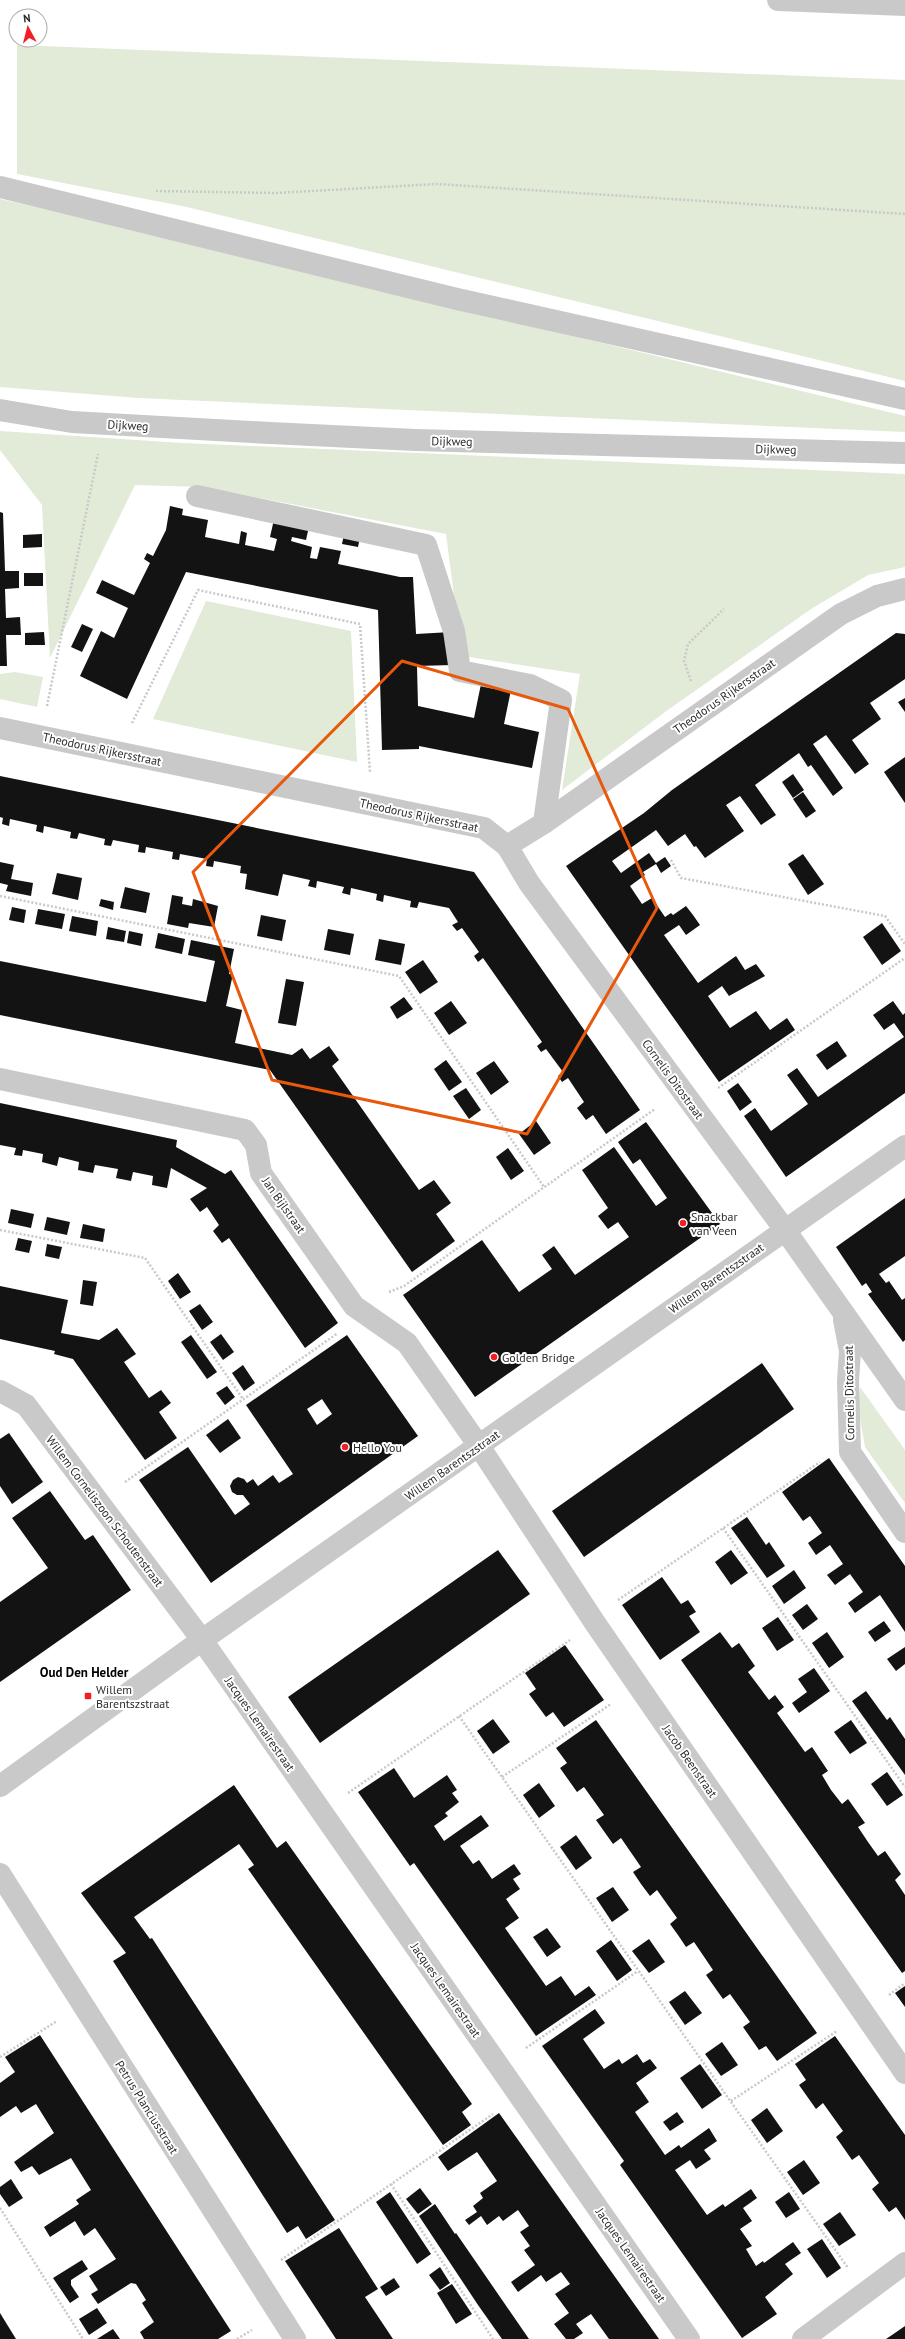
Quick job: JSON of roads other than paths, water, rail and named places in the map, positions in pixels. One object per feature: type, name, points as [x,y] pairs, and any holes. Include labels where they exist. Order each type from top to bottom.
[{"type":"street","points":[[778,0],[905,5]]},
{"type":"street","points":[[0,187],[457,299],[905,399]]},
{"type":"street","name":"Dijkweg","points":[[0,410],[72,422],[415,440],[905,453]]},
{"type":"street","points":[[197,496],[426,545],[454,631],[460,671],[530,685],[561,700],[544,823]]},
{"type":"street","name":"Theodorus Rijkersstraat","points":[[0,728],[484,828],[507,846],[544,823],[841,614],[877,596],[905,589]]},
{"type":"street","name":"Cornelis Ditostraat","points":[[507,846],[529,883],[785,1230],[905,1400]]},
{"type":"street","name":"Jan Bijlstraat","points":[[0,1079],[245,1130],[256,1145],[261,1173],[354,1306],[407,1343],[479,1446]]},
{"type":"street","name":"Willem Barentszstraat","points":[[0,1786],[202,1640],[905,1146]]},
{"type":"street","name":"Cornelis Ditostraat","points":[[841,1310],[850,1351],[848,1381],[850,1452],[905,1532]]},
{"type":"street","name":"Willem Corneliszoon Schoutenstraat","points":[[0,1391],[26,1405],[202,1640]]},
{"type":"street","name":"Jacob Beenstraat","points":[[479,1446],[595,1623],[905,2074]]},
{"type":"street","name":"Jacques Lemairestraat","points":[[202,1640],[689,2339]]},
{"type":"street","name":"Petrus Planciusstraat","points":[[0,1875],[295,2339]]},
{"type":"street","points":[[803,2339],[905,2262]]},
{"type":"place","name":"Snackbar van Veen","points":[[683,1223]]},
{"type":"place","name":"Golden Bridge","points":[[494,1357]]},
{"type":"place","name":"Hello You","points":[[345,1447]]},
{"type":"place","name":"Willem Barentszstraat","points":[[88,1696]]},
{"type":"district","name":"Oud Den Helder","points":[[84,1672]]}]
